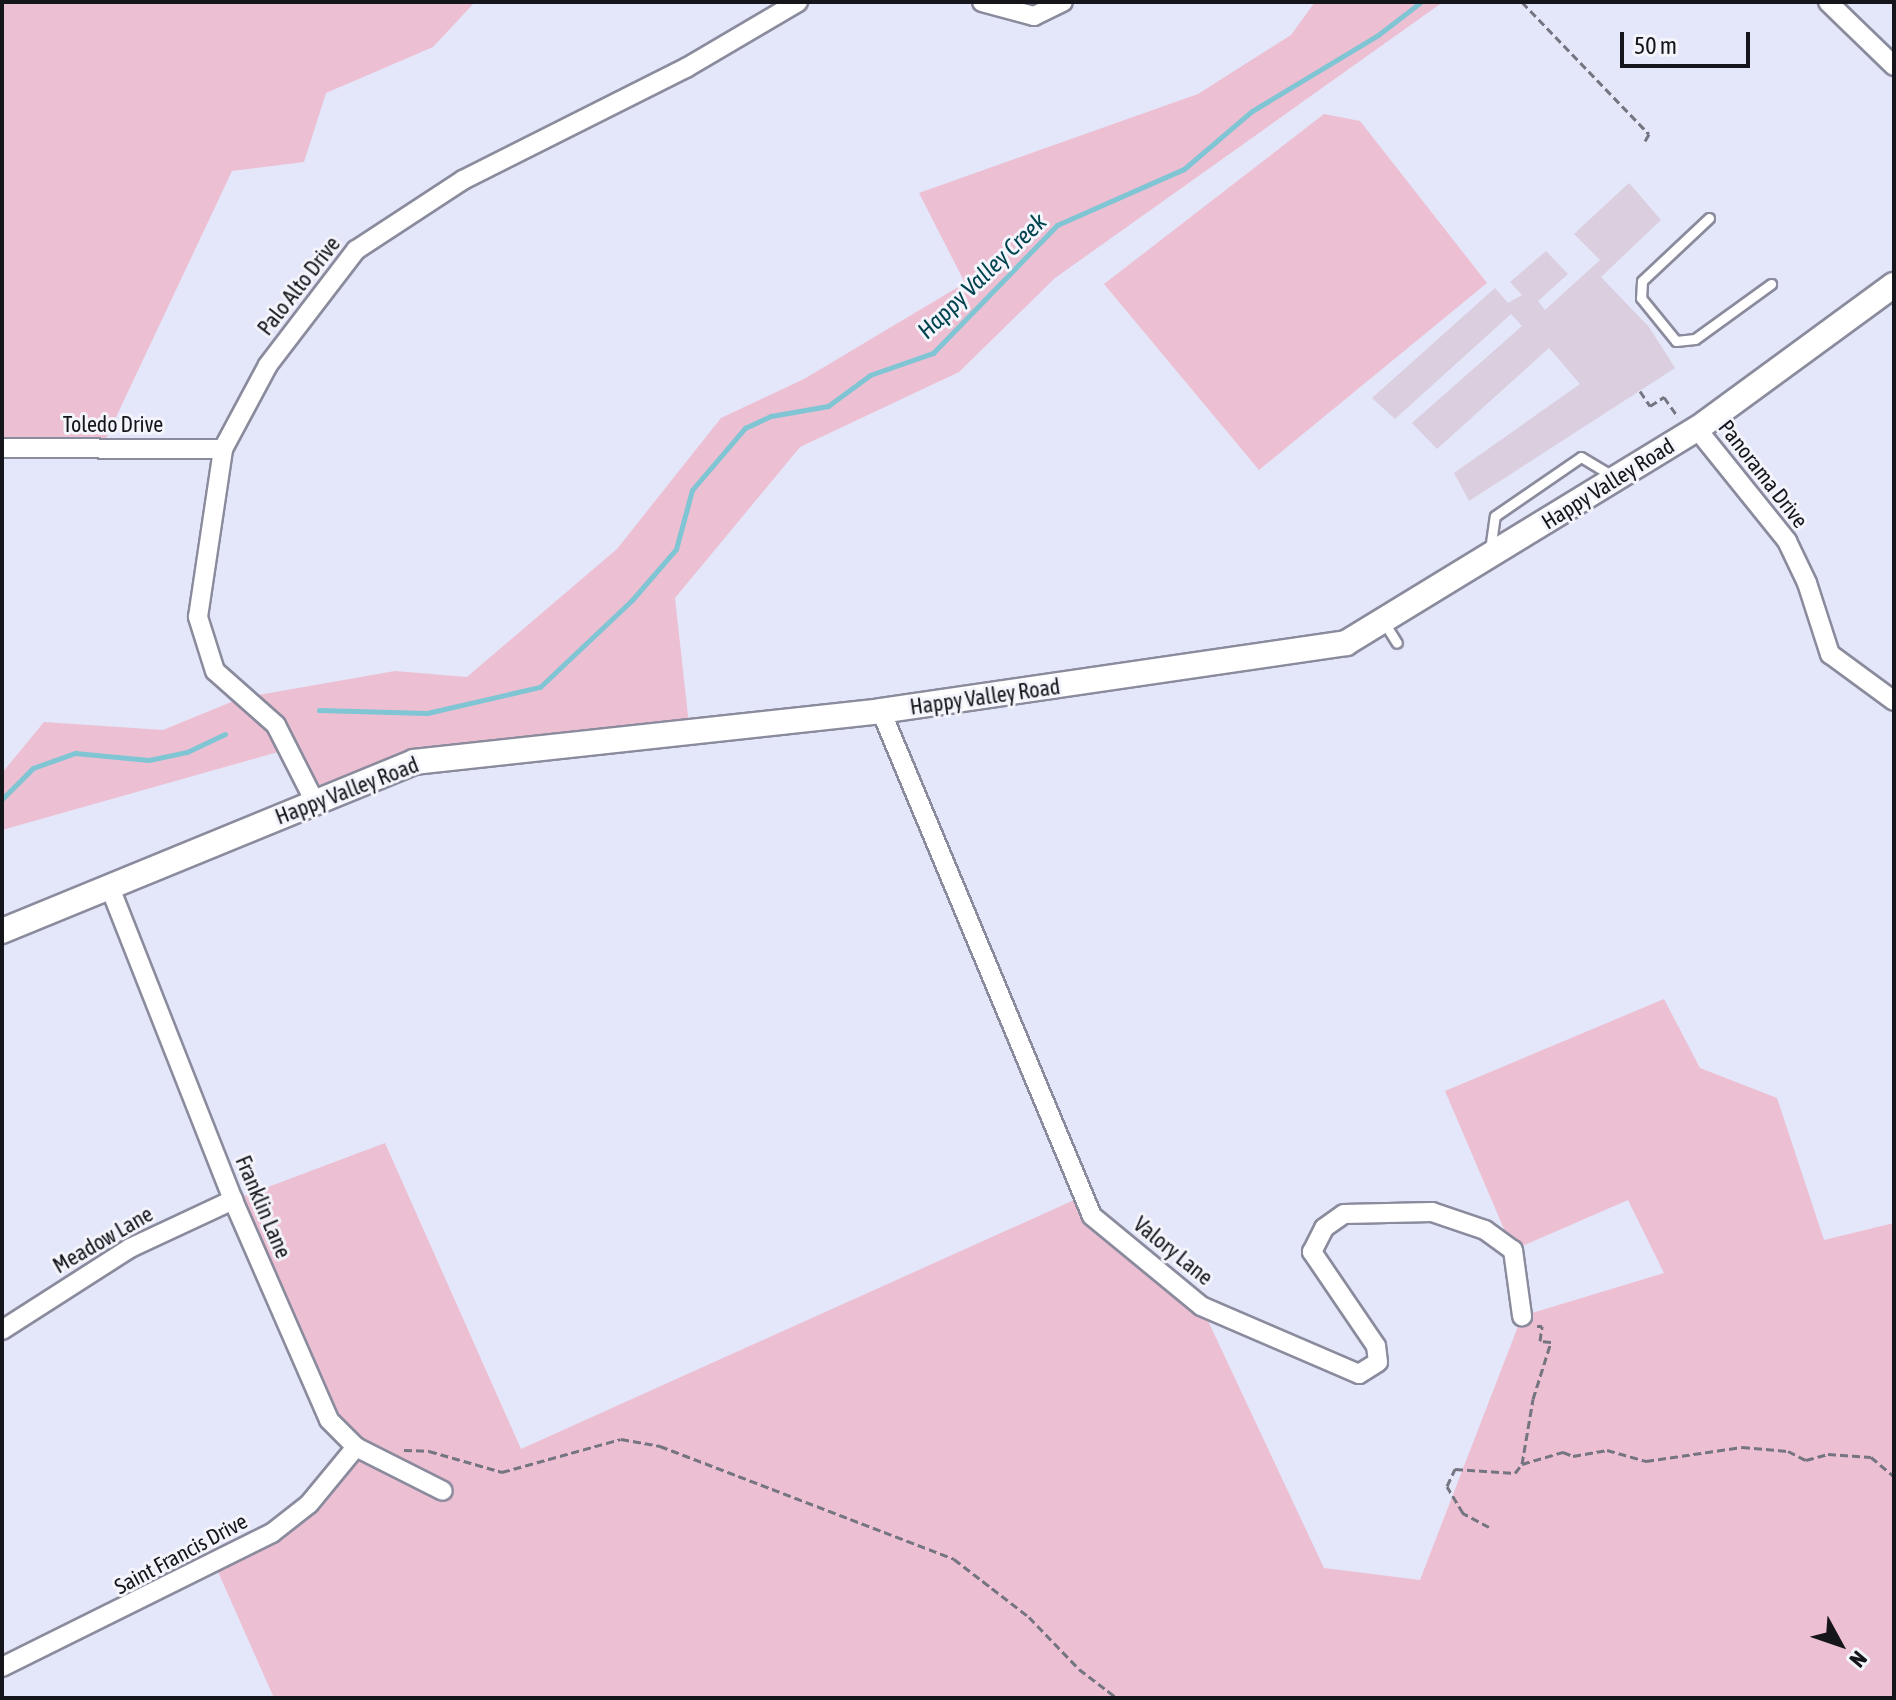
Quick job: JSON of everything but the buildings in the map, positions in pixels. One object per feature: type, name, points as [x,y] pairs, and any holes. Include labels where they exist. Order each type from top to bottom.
[{"type":"street","name":"Palo Alto Drive","points":[[315,802],[276,725],[215,671],[198,617],[219,502],[223,449],[268,365],[356,250],[463,180],[686,68],[798,2]]},
{"type":"street","points":[[982,2],[1034,16],[1063,2]]},
{"type":"street","points":[[1828,2],[1894,66]]},
{"type":"street","name":"Happy Valley Road","points":[[2,931],[414,762],[881,711],[1326,649],[1391,633],[1488,559],[1693,431],[1894,285]]},
{"type":"street","name":"Panorama Drive","points":[[1693,431],[1787,541],[1807,583],[1830,654],[1894,701]]},
{"type":"street","name":"Toledo Drive","points":[[2,448],[223,449]]},
{"type":"street","name":"Valory Lane","points":[[881,711],[1092,1216],[1201,1306],[1359,1374],[1378,1362],[1376,1346],[1312,1252],[1324,1228],[1344,1214],[1432,1212],[1485,1230],[1513,1250],[1522,1316]]},
{"type":"street","name":"Franklin Lane","points":[[109,885],[233,1200],[329,1420],[356,1447],[443,1491]]},
{"type":"street","name":"Meadow Lane","points":[[2,1330],[130,1248],[233,1200]]},
{"type":"street","name":"Saint Francis Drive","points":[[2,1667],[272,1533],[309,1504],[356,1447]]},
{"type":"lane","points":[[1709,218],[1642,281],[1641,298],[1676,341],[1695,339],[1771,284]]},
{"type":"lane","points":[[1488,559],[1495,516],[1581,457],[1617,479]]},
{"type":"path","points":[[1522,2],[1649,134],[1645,141]]},
{"type":"path","points":[[1640,391],[1650,406],[1664,397],[1693,431]]},
{"type":"path","points":[[1489,1527],[1463,1513],[1447,1486],[1455,1469],[1515,1473],[1522,1464],[1533,1399],[1551,1342],[1540,1341],[1542,1326],[1533,1326],[1522,1316]]},
{"type":"path","points":[[400,1450],[429,1451],[502,1472],[621,1439],[660,1446],[954,1559],[1029,1617],[1079,1669],[1117,1698]]},
{"type":"path","points":[[1522,1464],[1563,1452],[1573,1456],[1607,1450],[1646,1461],[1767,1448],[1806,1460],[1828,1454],[1871,1457],[1894,1476]]},
{"type":"shaded area","points":[[2,2],[475,2],[433,47],[326,93],[304,162],[232,171],[101,449],[2,448]]},
{"type":"shaded area","points":[[1315,2],[1443,2],[1055,278],[959,372],[800,447],[675,598],[690,734],[456,755],[315,802],[285,750],[2,830],[2,773],[44,722],[163,730],[241,698],[395,671],[467,677],[617,549],[721,418],[804,379],[965,283],[919,193],[1198,94],[1291,35]]},
{"type":"shaded area","points":[[1324,114],[1360,121],[1487,283],[1259,470],[1104,284]]},
{"type":"shaded area","points":[[1664,999],[1700,1068],[1777,1098],[1824,1240],[1894,1223],[1894,1698],[274,1698],[215,1565],[272,1533],[356,1447],[329,1420],[233,1200],[385,1143],[521,1449],[1083,1196],[1201,1306],[1324,1568],[1420,1580],[1522,1316],[1664,1273],[1628,1200],[1513,1250],[1445,1091]]},
{"type":"waterway","name":"Happy Valley Creek","points":[[319,710],[427,713],[540,687],[632,600],[676,549],[692,490],[745,428],[771,416],[828,406],[870,375],[933,353],[1057,225],[1184,169],[1252,111],[1378,35],[1421,2]]},
{"type":"waterway","name":"Happy Valley Creek","points":[[2,799],[33,768],[75,753],[149,760],[187,752],[225,734]]}]
